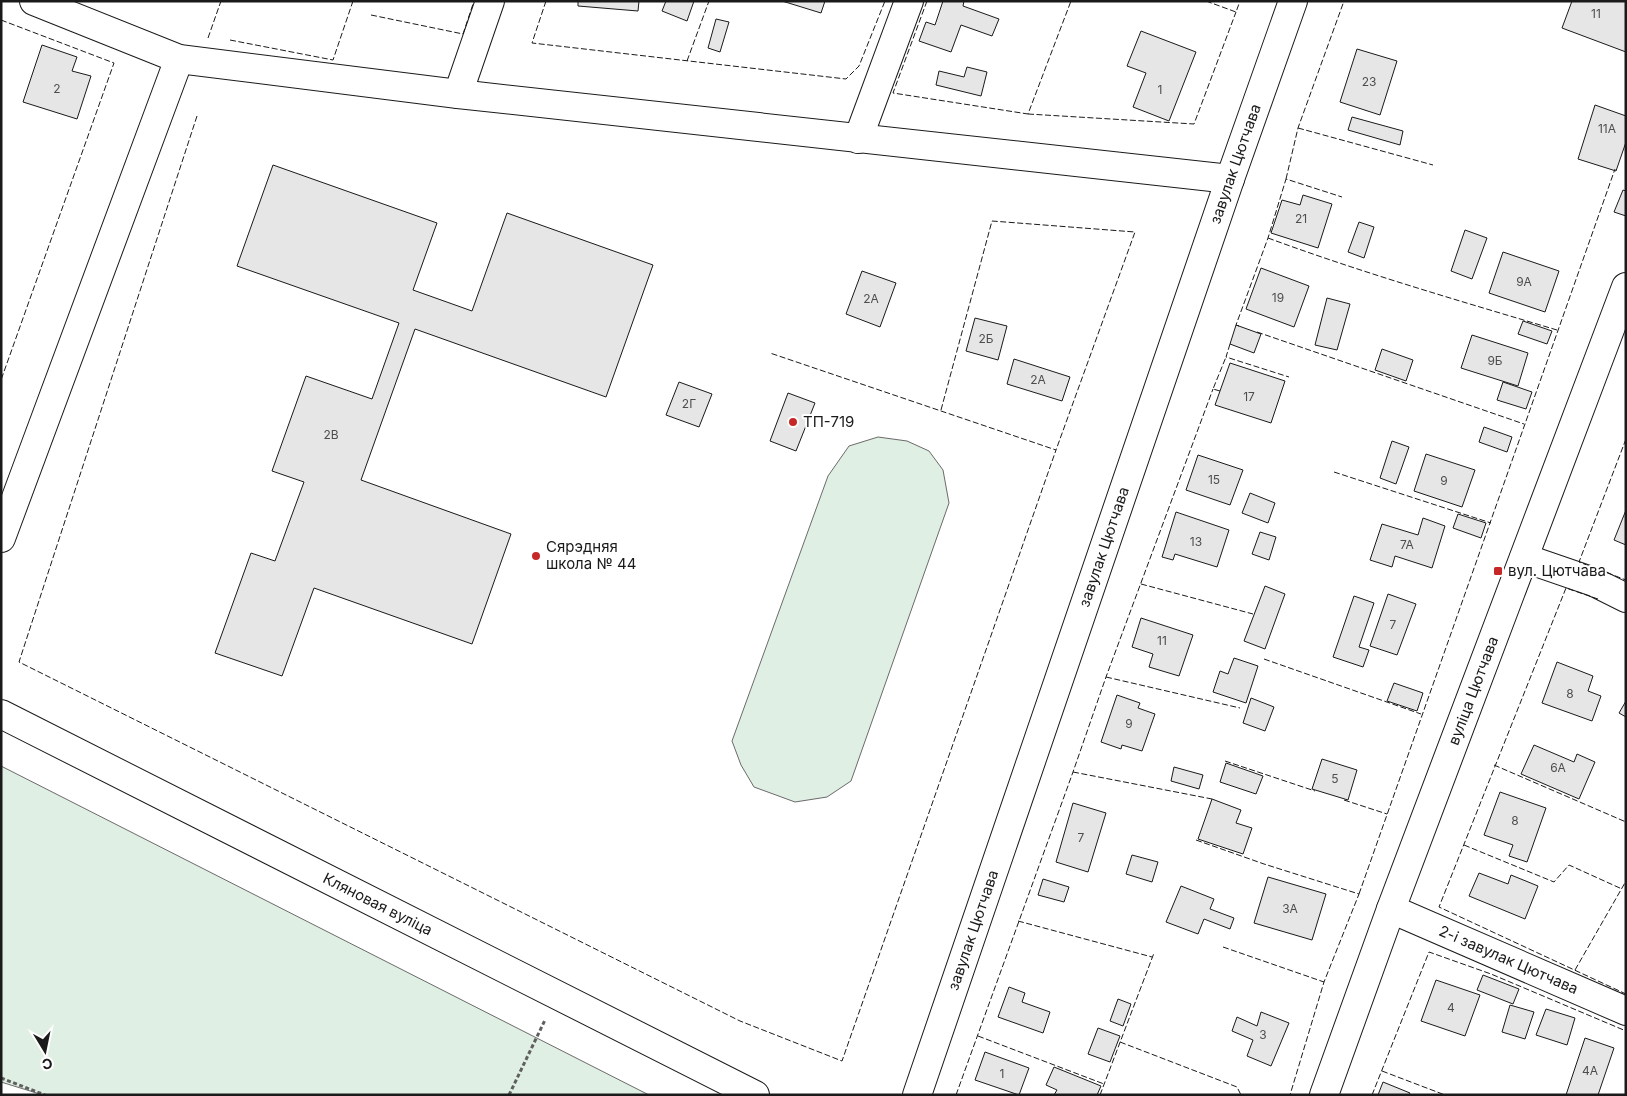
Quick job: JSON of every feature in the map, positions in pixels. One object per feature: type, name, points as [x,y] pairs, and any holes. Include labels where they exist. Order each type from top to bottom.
[{"type":"street","points":[[34,1],[179,59],[458,94],[1230,179]]},
{"type":"street","points":[[458,94],[490,1]]},
{"type":"street","points":[[858,139],[909,1]]},
{"type":"street","name":"завулак Цютчава","points":[[917,1095],[1230,179],[1293,1]]},
{"type":"street","points":[[1,538],[179,59]]},
{"type":"street","name":"вуліца Цютчава","points":[[1324,1095],[1391,909],[1624,301]]},
{"type":"street","points":[[1524,558],[1594,582],[1626,598]]},
{"type":"street","name":"Кляновая вуліца","points":[[1,714],[755,1095]]},
{"type":"street","name":"2-і завулак Цютчава","points":[[1391,909],[1626,1011]]},
{"type":"path","points":[[509,1095],[558,995]]},
{"type":"path","points":[[1,1078],[45,1095]]},
{"type":"green space","points":[[878,437],[907,441],[929,451],[943,470],[949,503],[851,781],[827,797],[795,802],[754,787],[741,765],[732,741],[828,476],[849,446]]},
{"type":"green space","points":[[1,766],[649,1095],[43,1095],[1,1082]]},
{"type":"building","points":[[578,1],[639,1],[638,11],[578,6]]},
{"type":"building","points":[[666,1],[694,1],[687,21],[662,11]]},
{"type":"building","points":[[782,1],[825,1],[821,13]]},
{"type":"building","points":[[943,1],[964,1],[963,6],[999,19],[992,36],[961,25],[951,52],[919,41],[926,22],[935,25]]},
{"type":"building","points":[[1572,1],[1626,1],[1626,52],[1562,28]]},
{"type":"building","points":[[716,19],[729,22],[720,52],[708,48]]},
{"type":"building","points":[[1141,31],[1196,52],[1169,121],[1133,107],[1146,73],[1127,66]]},
{"type":"building","points":[[42,45],[77,57],[72,71],[91,76],[77,119],[23,102]]},
{"type":"building","points":[[1357,49],[1397,61],[1380,115],[1340,102]]},
{"type":"building","points":[[967,67],[987,72],[981,96],[936,85],[939,71],[964,77]]},
{"type":"building","points":[[1595,105],[1626,116],[1626,142],[1616,171],[1578,159]]},
{"type":"building","points":[[1352,117],[1403,131],[1400,145],[1348,130]]},
{"type":"building","points":[[273,165],[437,223],[413,290],[472,311],[507,213],[653,265],[606,397],[415,329],[361,480],[511,534],[472,644],[314,588],[282,676],[215,653],[251,553],[275,561],[304,482],[272,471],[306,376],[372,399],[399,323],[237,266]]},
{"type":"building","points":[[1623,190],[1626,191],[1626,216],[1614,212]]},
{"type":"building","points":[[1303,195],[1332,204],[1318,248],[1271,233],[1282,200],[1300,205]]},
{"type":"building","points":[[1359,222],[1374,227],[1364,258],[1348,252]]},
{"type":"building","points":[[1465,230],[1487,238],[1472,279],[1451,271]]},
{"type":"building","points":[[1503,252],[1559,271],[1545,312],[1489,293]]},
{"type":"building","points":[[1261,268],[1309,286],[1294,327],[1246,309]]},
{"type":"building","points":[[862,271],[896,283],[880,327],[846,314]]},
{"type":"building","points":[[1327,298],[1350,304],[1337,350],[1315,345]]},
{"type":"building","points":[[975,318],[1007,326],[998,360],[966,351]]},
{"type":"building","points":[[1523,321],[1552,331],[1547,344],[1518,334]]},
{"type":"building","points":[[1236,325],[1261,334],[1254,353],[1230,344]]},
{"type":"building","points":[[1472,335],[1528,353],[1518,386],[1461,368]]},
{"type":"building","points":[[1382,349],[1413,360],[1406,381],[1375,370]]},
{"type":"building","points":[[1014,359],[1070,377],[1062,401],[1007,384]]},
{"type":"building","points":[[1230,363],[1285,381],[1271,423],[1215,405]]},
{"type":"building","points":[[679,382],[712,394],[699,427],[666,415]]},
{"type":"building","points":[[1503,382],[1532,392],[1526,409],[1497,400]]},
{"type":"building","name":"ТП-719","points":[[788,393],[815,403],[796,451],[770,441]]},
{"type":"building","points":[[1484,427],[1512,437],[1507,452],[1479,442]]},
{"type":"building","points":[[1392,441],[1409,447],[1396,484],[1380,478]]},
{"type":"building","points":[[1426,454],[1475,470],[1462,507],[1414,491]]},
{"type":"building","points":[[1198,455],[1243,470],[1230,505],[1186,490]]},
{"type":"building","points":[[1250,493],[1275,503],[1268,523],[1242,513]]},
{"type":"building","points":[[1626,510],[1626,545],[1614,540]]},
{"type":"building","points":[[1176,512],[1229,530],[1217,567],[1175,554],[1173,560],[1162,557]]},
{"type":"building","points":[[1458,514],[1486,523],[1481,538],[1453,528]]},
{"type":"building","points":[[1423,518],[1445,526],[1432,568],[1395,556],[1392,567],[1370,560],[1382,524],[1418,535]]},
{"type":"building","points":[[1260,532],[1276,537],[1269,560],[1252,554]]},
{"type":"building","points":[[1265,586],[1285,594],[1265,649],[1244,641]]},
{"type":"building","points":[[1388,594],[1416,604],[1397,655],[1370,646]]},
{"type":"building","points":[[1354,596],[1374,603],[1359,647],[1369,650],[1363,667],[1333,657]]},
{"type":"building","points":[[1141,618],[1193,635],[1179,676],[1149,667],[1153,654],[1132,647]]},
{"type":"building","points":[[1234,658],[1258,666],[1246,703],[1213,692],[1220,671],[1228,674]]},
{"type":"building","points":[[1557,662],[1593,676],[1588,691],[1601,696],[1592,721],[1542,703]]},
{"type":"building","points":[[1394,683],[1423,693],[1417,711],[1387,701]]},
{"type":"building","points":[[1117,695],[1140,703],[1138,708],[1155,714],[1142,751],[1122,745],[1121,749],[1101,742]]},
{"type":"building","points":[[1251,698],[1274,707],[1265,731],[1243,723]]},
{"type":"building","points":[[1626,701],[1626,717],[1619,713]]},
{"type":"building","points":[[1534,745],[1574,762],[1577,754],[1595,762],[1579,799],[1521,774]]},
{"type":"building","points":[[1322,759],[1357,770],[1348,800],[1312,789]]},
{"type":"building","points":[[1226,763],[1263,776],[1256,794],[1220,782]]},
{"type":"building","points":[[1174,767],[1203,775],[1199,789],[1171,781]]},
{"type":"building","points":[[1500,792],[1546,808],[1527,862],[1509,856],[1513,845],[1484,835]]},
{"type":"building","points":[[1212,799],[1241,810],[1236,823],[1252,828],[1243,854],[1198,839]]},
{"type":"building","points":[[1073,803],[1106,813],[1088,872],[1056,862]]},
{"type":"building","points":[[1132,855],[1158,862],[1152,882],[1126,874]]},
{"type":"building","points":[[1479,873],[1508,884],[1511,875],[1538,886],[1525,919],[1469,896]]},
{"type":"building","points":[[1268,877],[1326,894],[1312,940],[1254,923]]},
{"type":"building","points":[[1043,879],[1069,887],[1064,902],[1038,895]]},
{"type":"building","points":[[1181,886],[1214,899],[1210,909],[1234,918],[1230,929],[1204,919],[1198,934],[1166,922]]},
{"type":"building","points":[[1483,975],[1519,989],[1513,1004],[1477,990]]},
{"type":"building","points":[[1436,980],[1480,995],[1465,1036],[1421,1021]]},
{"type":"building","points":[[1009,987],[1025,993],[1022,1002],[1050,1012],[1043,1033],[998,1017]]},
{"type":"building","points":[[1118,999],[1131,1004],[1123,1026],[1110,1021]]},
{"type":"building","points":[[1510,1005],[1534,1012],[1525,1039],[1502,1032]]},
{"type":"building","points":[[1546,1009],[1575,1018],[1567,1045],[1536,1035]]},
{"type":"building","points":[[1261,1012],[1289,1023],[1271,1066],[1247,1056],[1253,1040],[1232,1031],[1237,1017],[1257,1026]]},
{"type":"building","points":[[1098,1028],[1120,1036],[1110,1062],[1088,1054]]},
{"type":"building","points":[[1585,1038],[1614,1048],[1598,1095],[1566,1095]]},
{"type":"building","points":[[985,1052],[1029,1068],[1019,1095],[975,1080]]},
{"type":"building","points":[[1054,1067],[1101,1086],[1097,1095],[1054,1095],[1057,1090],[1046,1085]]},
{"type":"building","points":[[1383,1082],[1410,1093],[1409,1095],[1378,1095]]},
{"type":"fence","points":[[208,38],[221,1]]},
{"type":"fence","points":[[230,40],[333,60],[353,1]]},
{"type":"fence","points":[[371,15],[463,34],[474,1]]},
{"type":"fence","points":[[546,1],[532,43],[846,79],[859,66],[885,1]]},
{"type":"fence","points":[[687,61],[709,1]]},
{"type":"fence","points":[[927,1],[893,93],[1028,114],[1071,1]]},
{"type":"fence","points":[[1206,1],[1236,12],[1240,1]]},
{"type":"fence","points":[[1286,179],[1298,128],[1344,1]]},
{"type":"fence","points":[[1028,114],[1194,124],[1236,12]]},
{"type":"fence","points":[[1,20],[114,63],[1,380]]},
{"type":"fence","points":[[197,116],[19,662],[740,1021],[842,1061],[1056,450],[770,353]]},
{"type":"fence","points":[[1298,128],[1433,165]]},
{"type":"fence","points":[[1359,894],[1615,169]]},
{"type":"fence","points":[[1239,326],[1236,325],[1268,238],[1286,179],[1342,197]]},
{"type":"fence","points":[[941,410],[992,221],[1135,232],[1056,450]]},
{"type":"fence","points":[[1268,238],[1376,275],[1557,330]]},
{"type":"fence","points":[[1257,332],[1524,424]]},
{"type":"fence","points":[[1230,344],[1226,357],[1289,377]]},
{"type":"fence","points":[[1220,391],[1213,389],[1226,357]]},
{"type":"fence","points":[[956,1095],[1106,677],[1213,389]]},
{"type":"fence","points":[[1626,439],[1579,562],[1626,580]]},
{"type":"fence","points":[[1334,472],[1491,523]]},
{"type":"fence","points":[[1141,584],[1253,614]]},
{"type":"fence","points":[[1598,599],[1566,588],[1439,907],[1626,994]]},
{"type":"fence","points":[[1264,659],[1421,714]]},
{"type":"fence","points":[[1106,677],[1240,708]]},
{"type":"fence","points":[[1225,761],[1315,791]]},
{"type":"fence","points":[[1494,765],[1626,822]]},
{"type":"fence","points":[[1073,772],[1212,799]]},
{"type":"fence","points":[[1344,800],[1387,814]]},
{"type":"fence","points":[[1196,840],[1359,894],[1324,982],[1290,1095]]},
{"type":"fence","points":[[1464,845],[1554,882],[1569,865],[1622,889]]},
{"type":"fence","points":[[1575,970],[1626,881]]},
{"type":"fence","points":[[1018,921],[1152,957]]},
{"type":"fence","points":[[1223,947],[1324,982]]},
{"type":"fence","points":[[1372,1095],[1429,952],[1491,974],[1626,1031]]},
{"type":"fence","points":[[1100,1095],[1154,953]]},
{"type":"fence","points":[[978,1036],[1104,1084]]},
{"type":"fence","points":[[1120,1042],[1237,1087],[1241,1095]]},
{"type":"fence","points":[[1382,1071],[1445,1095]]},
{"type":"place","name":"ТП-719","points":[[793,422]]},
{"type":"place","name":"Сярэдняя школа № 44","points":[[536,556]]},
{"type":"place","name":"вул. Цютчава","points":[[1498,571]]}]
